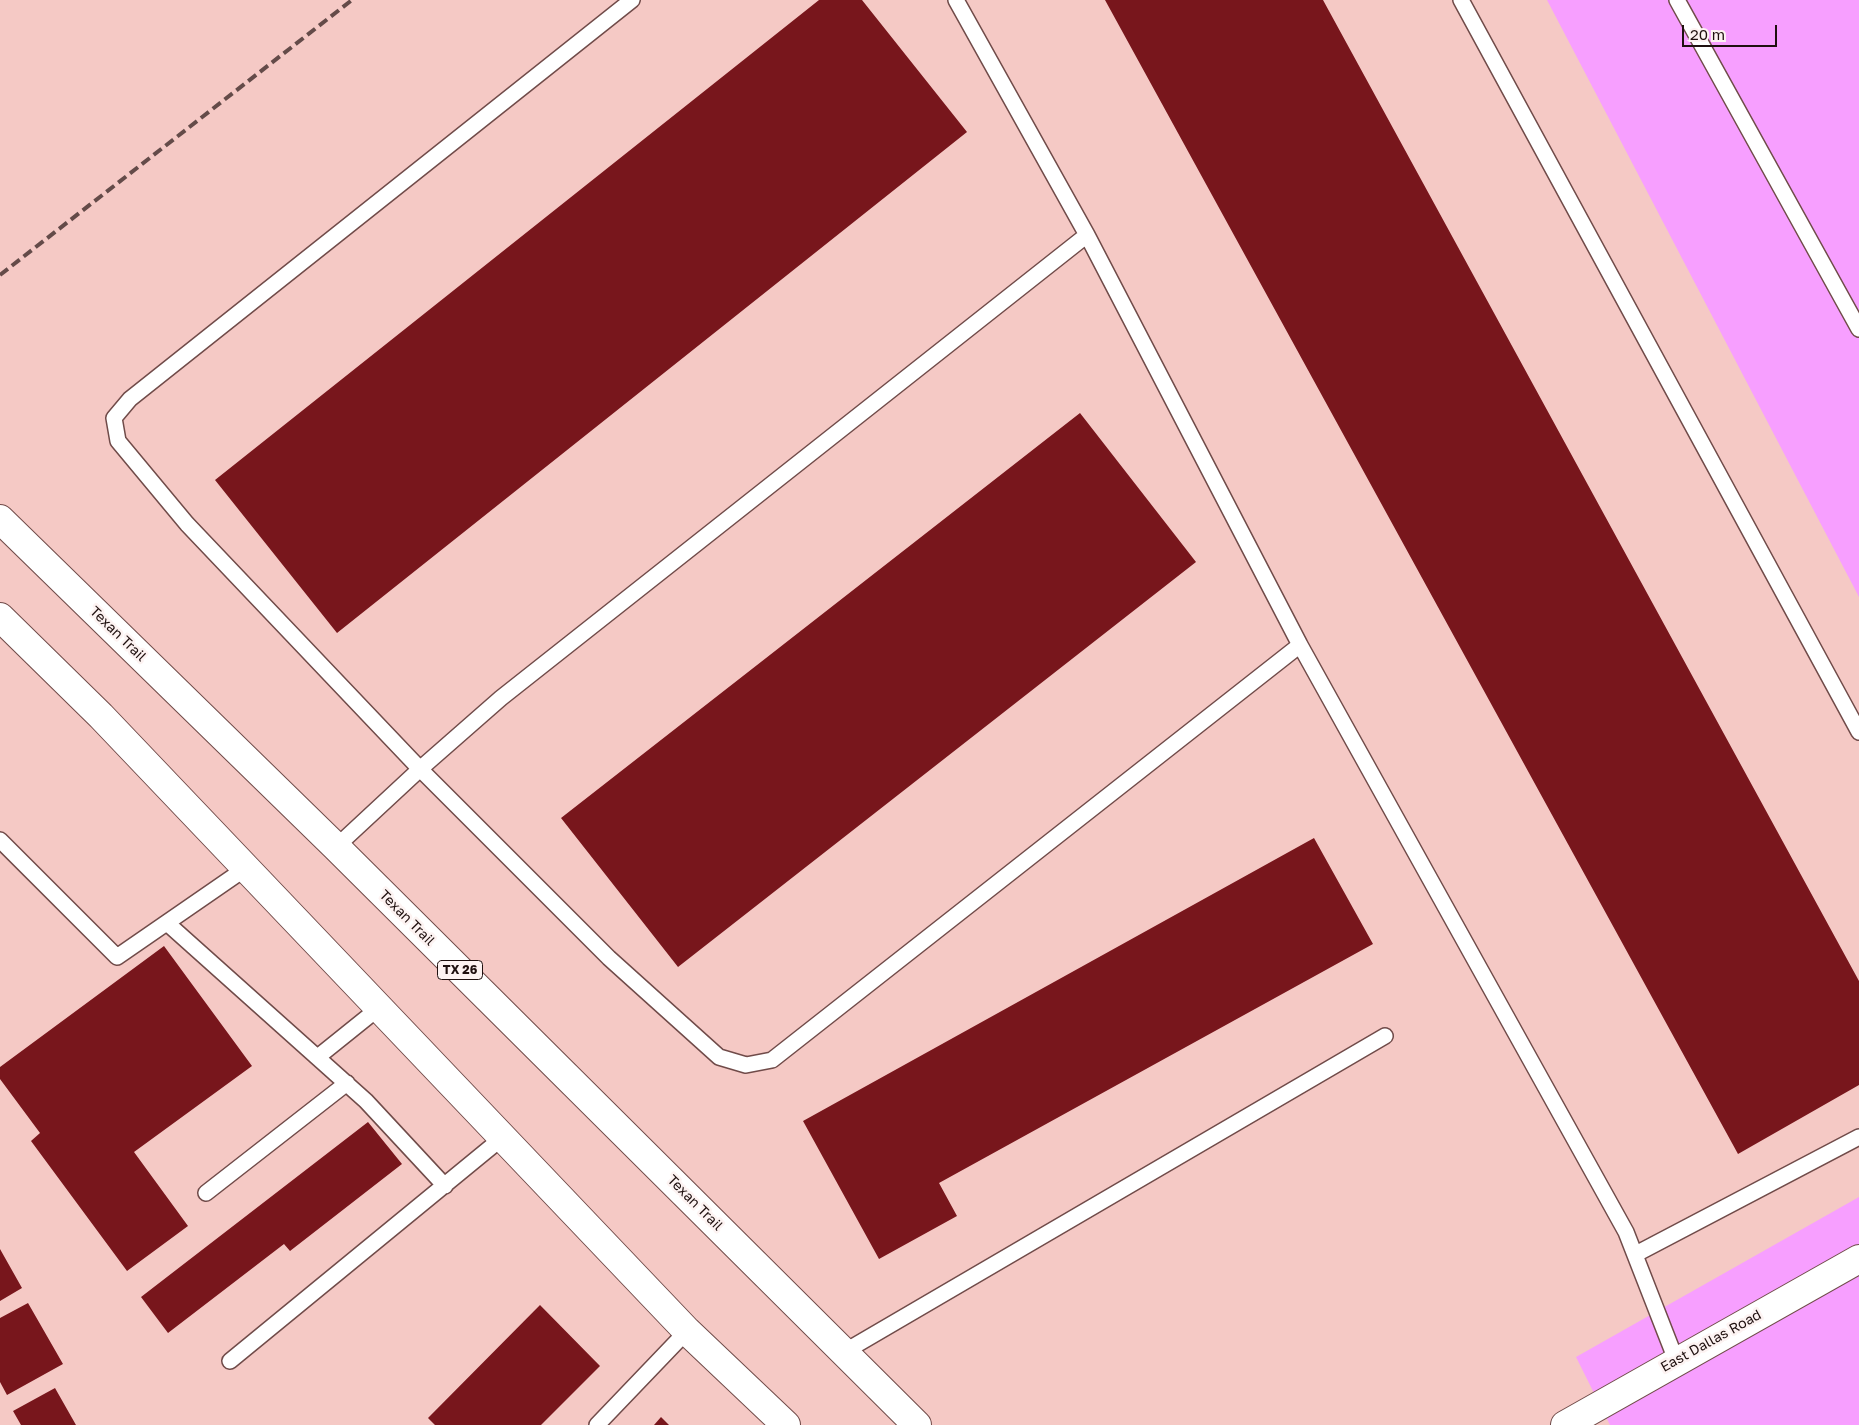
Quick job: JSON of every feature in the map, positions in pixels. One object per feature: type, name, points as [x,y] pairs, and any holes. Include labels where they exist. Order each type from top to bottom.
[{"type":"main road","name":"Texan Trail","points":[[0,519],[336,847],[918,1425]]},
{"type":"main road","points":[[0,617],[101,716],[687,1331],[786,1425]]},
{"type":"main road","name":"East Dallas Road","points":[[1565,1425],[1676,1360],[1859,1259]]},
{"type":"lane","points":[[632,0],[130,399],[114,418],[118,441],[187,524],[420,769],[609,958],[719,1057],[746,1065],[772,1060],[1300,645]]},
{"type":"lane","points":[[956,0],[1087,235],[1300,645],[1636,1254],[1676,1360]]},
{"type":"lane","points":[[1461,0],[1859,732]]},
{"type":"lane","points":[[1677,0],[1859,328]]},
{"type":"lane","points":[[336,847],[500,698],[1087,235]]},
{"type":"lane","points":[[0,840],[117,957],[246,868]]},
{"type":"lane","points":[[167,923],[319,1056],[445,1186]]},
{"type":"lane","points":[[319,1056],[380,1007]]},
{"type":"lane","points":[[844,1352],[1385,1036]]},
{"type":"lane","points":[[206,1193],[347,1083]]},
{"type":"lane","points":[[1636,1254],[1859,1137]]},
{"type":"lane","points":[[230,1361],[502,1138]]},
{"type":"lane","points":[[597,1425],[687,1331]]},
{"type":"shaded area","points":[[1547,0],[1859,0],[1859,597]]},
{"type":"shaded area","points":[[1859,1197],[1859,1425],[1610,1425],[1576,1357]]},
{"type":"building","points":[[819,0],[862,0],[967,132],[337,633],[215,480]]},
{"type":"building","points":[[1105,0],[1323,0],[1859,981],[1859,1085],[1738,1154]]},
{"type":"building","points":[[1080,413],[1196,562],[678,967],[561,818]]},
{"type":"building","points":[[1314,838],[1373,944],[939,1183],[957,1216],[879,1259],[803,1121]]},
{"type":"building","points":[[164,946],[252,1066],[134,1152],[188,1226],[127,1271],[31,1141],[40,1133],[0,1079],[0,1067]]},
{"type":"building","points":[[368,1122],[402,1164],[290,1251],[284,1244],[168,1333],[141,1297]]},
{"type":"building","points":[[0,1249],[22,1288],[0,1301]]},
{"type":"building","points":[[28,1303],[63,1364],[7,1395],[0,1382],[0,1318]]},
{"type":"building","points":[[540,1305],[600,1366],[541,1425],[435,1425],[428,1418]]},
{"type":"building","points":[[55,1388],[76,1425],[21,1425],[13,1411]]},
{"type":"building","points":[[661,1417],[669,1425],[654,1425]]},
{"type":"railway","points":[[0,275],[352,0]]}]
